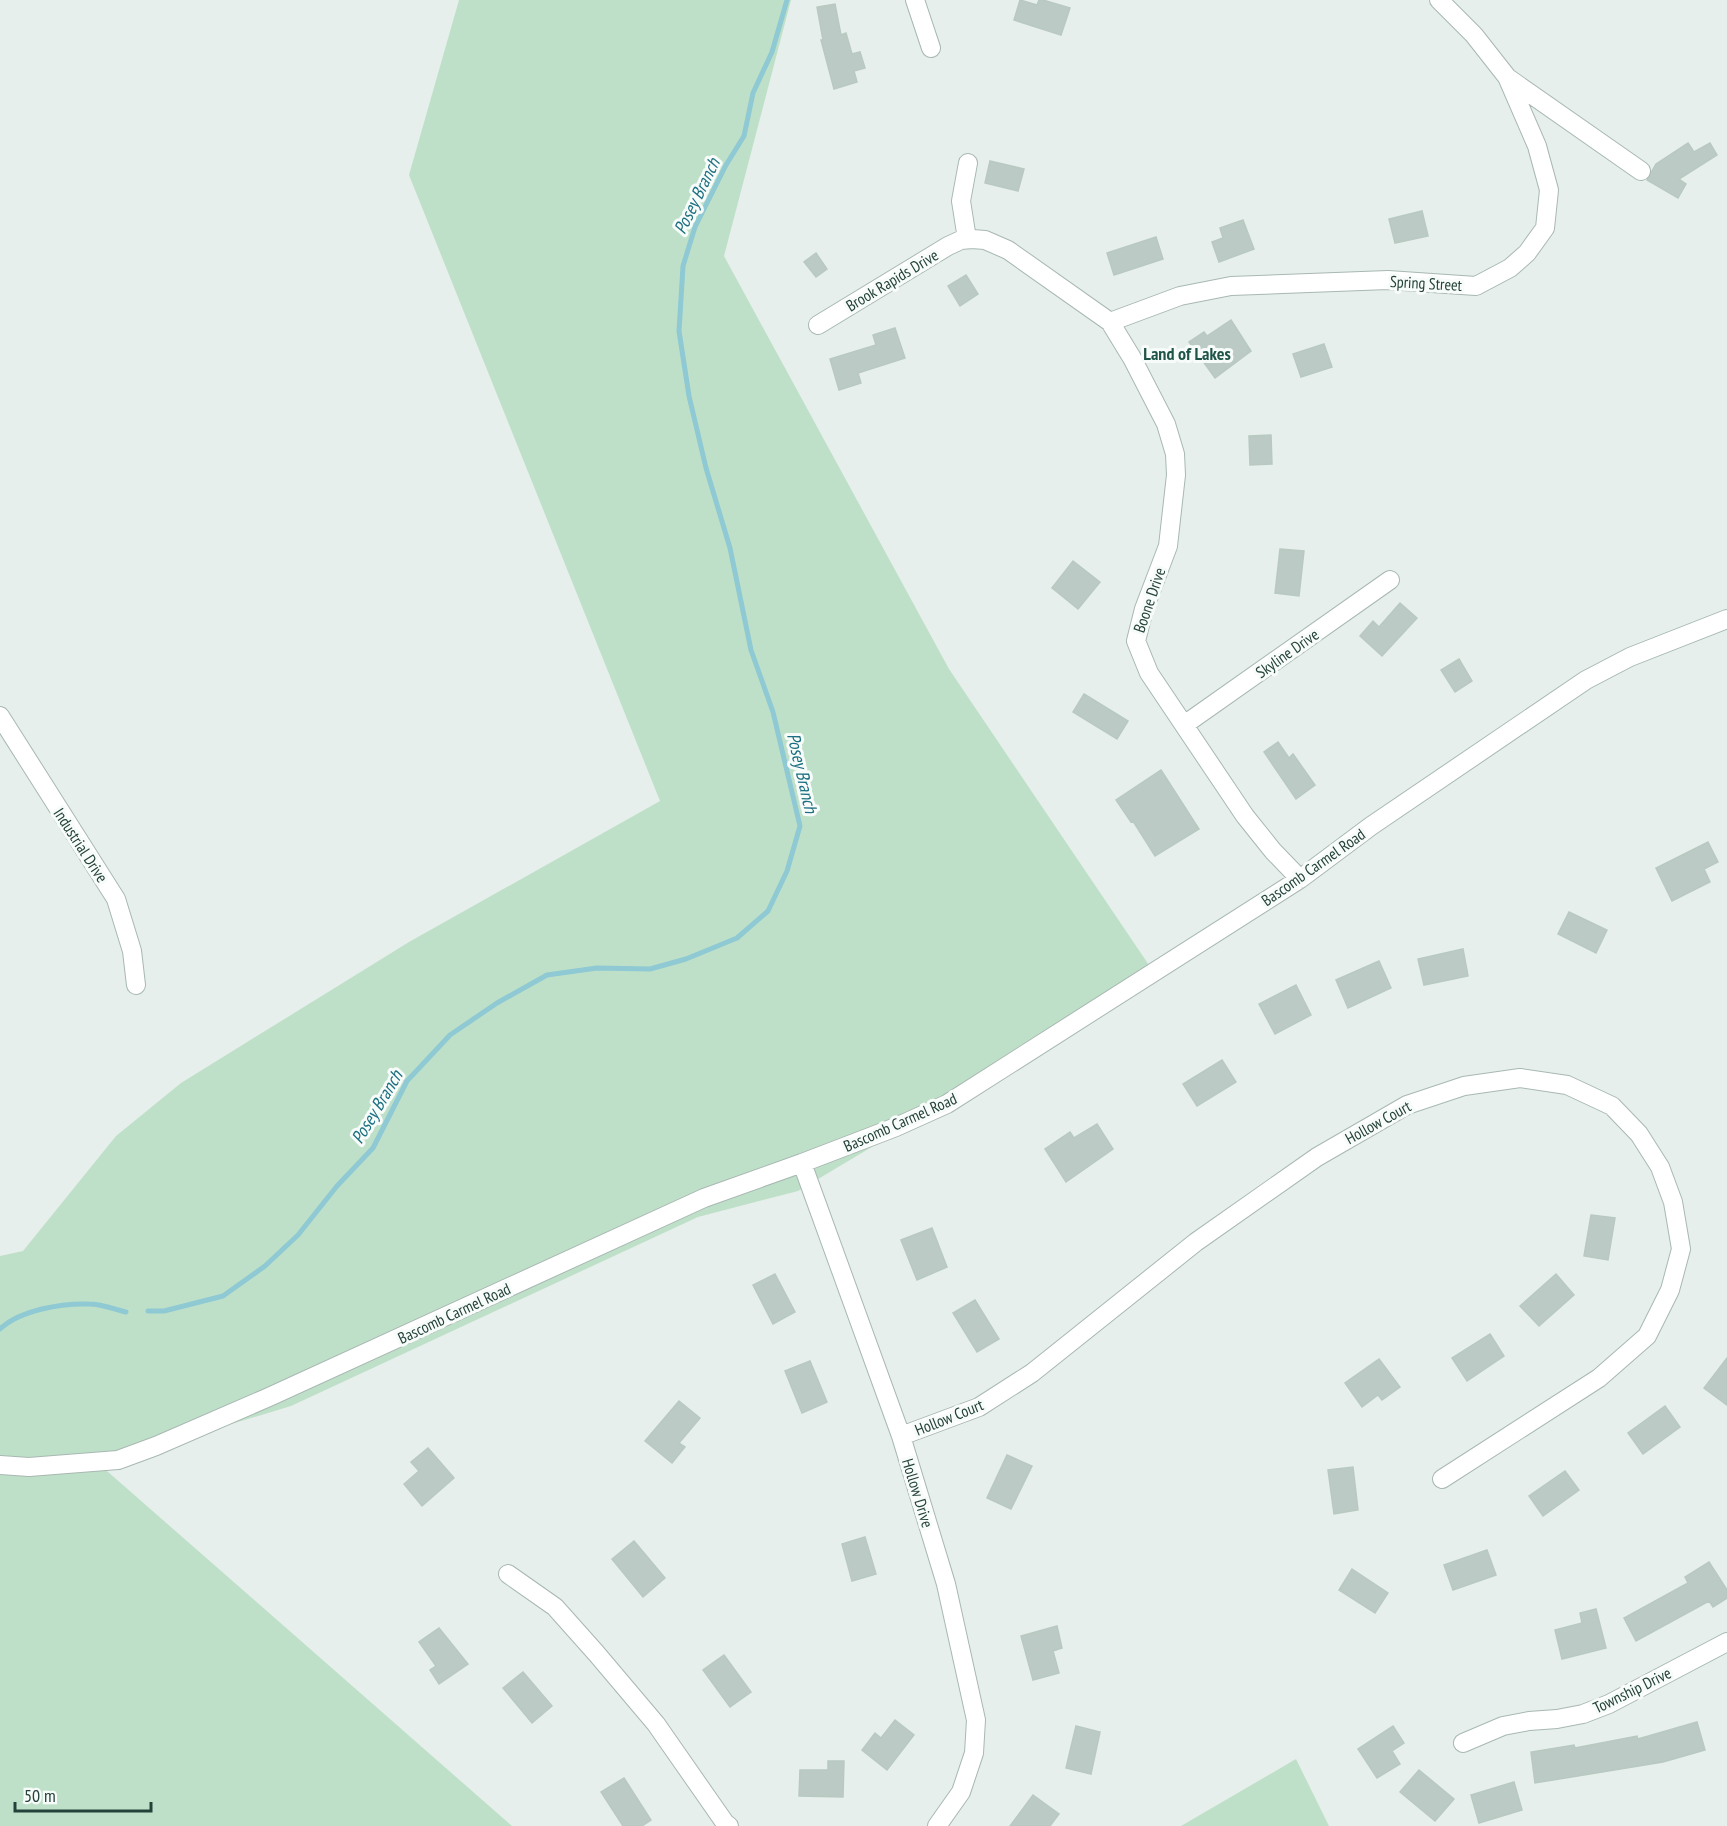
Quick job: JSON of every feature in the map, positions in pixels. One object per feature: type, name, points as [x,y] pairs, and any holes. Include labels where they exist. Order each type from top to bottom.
[{"type":"street","points":[[915,0],[931,48]]},
{"type":"street","points":[[1439,0],[1474,35],[1507,77],[1641,171]]},
{"type":"street","name":"Spring Street","points":[[1110,322],[1180,296],[1231,286],[1388,280],[1476,286],[1510,268],[1527,253],[1545,228],[1549,190],[1537,146],[1507,77]]},
{"type":"street","points":[[968,163],[961,201],[967,239],[985,240],[1008,250],[1110,322]]},
{"type":"street","name":"Brook Rapids Drive","points":[[818,324],[948,246],[967,239]]},
{"type":"street","name":"Boone Drive","points":[[1110,322],[1132,358],[1166,424],[1175,454],[1176,475],[1168,546],[1144,609],[1136,641],[1149,673],[1245,816],[1273,851],[1300,879]]},
{"type":"street","name":"Skyline Drive","points":[[1184,724],[1390,580]]},
{"type":"street","name":"Bascomb Carmel Road","points":[[0,1465],[29,1467],[88,1464],[127,1457],[269,1397],[704,1198],[896,1127],[947,1104],[1300,879],[1390,813],[1586,680],[1630,657],[1727,620]]},
{"type":"street","name":"Industrial Drive","points":[[0,716],[116,899],[132,951],[136,985]]},
{"type":"street","name":"Hollow Court","points":[[901,1436],[980,1407],[1032,1373],[1196,1242],[1317,1157],[1407,1105],[1464,1086],[1520,1078],[1567,1085],[1612,1106],[1639,1134],[1660,1167],[1673,1202],[1681,1249],[1670,1290],[1647,1336],[1599,1378],[1442,1479]]},
{"type":"street","name":"Hollow Drive","points":[[802,1163],[901,1436],[946,1584],[976,1720],[974,1753],[962,1792],[937,1826]]},
{"type":"street","points":[[508,1574],[555,1607],[596,1653],[656,1724],[729,1826]]},
{"type":"street","name":"Township Drive","points":[[1463,1743],[1503,1726],[1583,1714],[1609,1704],[1727,1642]]},
{"type":"green space","points":[[459,0],[791,0],[724,256],[949,669],[1157,977],[798,1191],[698,1217],[291,1406],[99,1464],[512,1826],[0,1826],[0,1256],[23,1251],[116,1136],[181,1083],[409,942],[660,801],[409,175]]},
{"type":"green space","points":[[1296,1759],[1329,1826],[1181,1826]]},
{"type":"building","points":[[1020,0],[1037,5],[1039,0],[1043,0],[1070,8],[1061,35],[1014,20]]},
{"type":"building","points":[[835,4],[841,35],[846,33],[852,54],[860,52],[865,68],[854,71],[857,82],[834,89],[821,40],[823,40],[817,7]]},
{"type":"building","points":[[1688,143],[1694,152],[1710,143],[1717,155],[1679,179],[1686,184],[1678,198],[1647,180],[1656,164]]},
{"type":"building","points":[[990,161],[1024,169],[1018,191],[985,183]]},
{"type":"building","points":[[1422,211],[1428,236],[1395,243],[1389,219]]},
{"type":"building","points":[[1243,220],[1254,249],[1219,262],[1212,242],[1223,238],[1220,228]]},
{"type":"building","points":[[1156,237],[1163,259],[1114,275],[1107,253]]},
{"type":"building","points":[[816,253],[827,269],[816,277],[804,262]]},
{"type":"building","points":[[966,275],[978,294],[960,306],[948,286]]},
{"type":"building","points":[[1231,320],[1251,351],[1215,378],[1189,342],[1204,332],[1207,336]]},
{"type":"building","points":[[895,328],[905,358],[858,373],[861,383],[839,390],[830,359],[876,345],[873,335]]},
{"type":"building","points":[[1324,344],[1332,367],[1301,377],[1293,354]]},
{"type":"building","points":[[1271,435],[1272,464],[1250,465],[1249,436]]},
{"type":"building","points":[[1280,549],[1304,551],[1299,596],[1275,593]]},
{"type":"building","points":[[1073,561],[1100,582],[1078,609],[1052,588]]},
{"type":"building","points":[[1400,603],[1417,618],[1382,656],[1360,636],[1373,621],[1379,627]]},
{"type":"building","points":[[1459,659],[1472,681],[1455,692],[1441,670]]},
{"type":"building","points":[[1084,694],[1128,721],[1117,739],[1073,712]]},
{"type":"building","points":[[1278,742],[1289,758],[1293,754],[1315,785],[1296,799],[1264,752]]},
{"type":"building","points":[[1161,770],[1199,829],[1155,856],[1133,821],[1131,822],[1116,800]]},
{"type":"building","points":[[1708,842],[1718,862],[1704,869],[1710,882],[1672,901],[1656,868]]},
{"type":"building","points":[[1569,912],[1607,930],[1596,953],[1558,934]]},
{"type":"building","points":[[1463,949],[1468,976],[1424,985],[1418,959]]},
{"type":"building","points":[[1379,961],[1391,988],[1348,1008],[1336,980]]},
{"type":"building","points":[[1296,985],[1311,1015],[1275,1034],[1259,1004]]},
{"type":"building","points":[[1222,1060],[1236,1082],[1197,1106],[1183,1084]]},
{"type":"building","points":[[1097,1124],[1113,1149],[1066,1182],[1045,1149],[1070,1132],[1074,1138]]},
{"type":"building","points":[[1591,1215],[1615,1218],[1608,1260],[1584,1256]]},
{"type":"building","points":[[932,1228],[947,1267],[917,1280],[901,1240]]},
{"type":"building","points":[[775,1274],[795,1312],[773,1324],[753,1285]]},
{"type":"building","points":[[1556,1274],[1574,1295],[1539,1326],[1520,1306]]},
{"type":"building","points":[[975,1300],[999,1339],[977,1352],[953,1313]]},
{"type":"building","points":[[1490,1334],[1504,1356],[1467,1381],[1452,1358]]},
{"type":"building","points":[[1727,1358],[1727,1405],[1704,1388]]},
{"type":"building","points":[[1379,1359],[1400,1387],[1382,1400],[1378,1395],[1362,1407],[1345,1383]]},
{"type":"building","points":[[810,1361],[827,1402],[802,1413],[785,1371]]},
{"type":"building","points":[[679,1401],[700,1418],[679,1443],[685,1447],[672,1463],[645,1441]]},
{"type":"building","points":[[1665,1406],[1680,1427],[1643,1454],[1628,1433]]},
{"type":"building","points":[[428,1448],[454,1478],[422,1506],[404,1484],[419,1471],[411,1462]]},
{"type":"building","points":[[1007,1455],[1032,1466],[1011,1509],[987,1498]]},
{"type":"building","points":[[1353,1467],[1358,1510],[1334,1514],[1328,1470]]},
{"type":"building","points":[[1565,1471],[1579,1490],[1543,1516],[1529,1496]]},
{"type":"building","points":[[865,1537],[876,1574],[852,1581],[842,1544]]},
{"type":"building","points":[[634,1541],[665,1578],[643,1597],[612,1559]]},
{"type":"building","points":[[1487,1550],[1496,1575],[1453,1590],[1444,1565]]},
{"type":"building","points":[[1709,1562],[1727,1590],[1727,1598],[1713,1607],[1709,1601],[1636,1641],[1624,1618],[1688,1583],[1685,1577]]},
{"type":"building","points":[[1352,1569],[1388,1593],[1375,1613],[1339,1590]]},
{"type":"building","points":[[1596,1609],[1606,1648],[1562,1659],[1555,1630],[1582,1623],[1580,1613]]},
{"type":"building","points":[[1057,1626],[1062,1648],[1053,1651],[1059,1673],[1033,1680],[1021,1636]]},
{"type":"building","points":[[439,1628],[468,1664],[439,1684],[430,1670],[436,1666],[419,1642]]},
{"type":"building","points":[[724,1655],[751,1692],[730,1707],[703,1670]]},
{"type":"building","points":[[523,1672],[552,1706],[532,1723],[503,1688]]},
{"type":"building","points":[[895,1720],[914,1735],[887,1770],[862,1750],[875,1733],[881,1738]]},
{"type":"building","points":[[1697,1722],[1705,1750],[1663,1762],[1535,1783],[1531,1752],[1574,1745],[1575,1748],[1637,1736],[1638,1739]]},
{"type":"building","points":[[1076,1726],[1100,1732],[1091,1774],[1066,1768]]},
{"type":"building","points":[[1393,1726],[1404,1743],[1392,1751],[1400,1764],[1377,1778],[1358,1749]]},
{"type":"building","points":[[828,1761],[844,1761],[843,1797],[799,1796],[800,1770],[828,1770]]},
{"type":"building","points":[[1419,1770],[1454,1799],[1435,1821],[1400,1792]]},
{"type":"building","points":[[624,1778],[651,1820],[642,1826],[623,1826],[601,1792]]},
{"type":"building","points":[[1514,1782],[1522,1810],[1479,1823],[1471,1795]]},
{"type":"building","points":[[1033,1795],[1059,1814],[1050,1826],[1010,1826]]},
{"type":"waterway","name":"Posey Branch","points":[[148,1311],[164,1311],[223,1296],[265,1266],[298,1235],[337,1186],[373,1148],[407,1081],[450,1035],[497,1003],[547,975],[597,968],[650,969],[686,959],[737,938],[768,911],[787,871],[800,826],[773,712],[751,650],[730,548],[706,468],[689,396],[679,331],[683,266],[695,227],[726,165],[744,136],[753,93],[772,52],[787,0]]},
{"type":"waterway","name":"Posey Branch","points":[[0,1329],[8,1322],[30,1312],[54,1306],[94,1304],[126,1312]]},
{"type":"district","name":"Land of Lakes","points":[[1187,354]]}]
